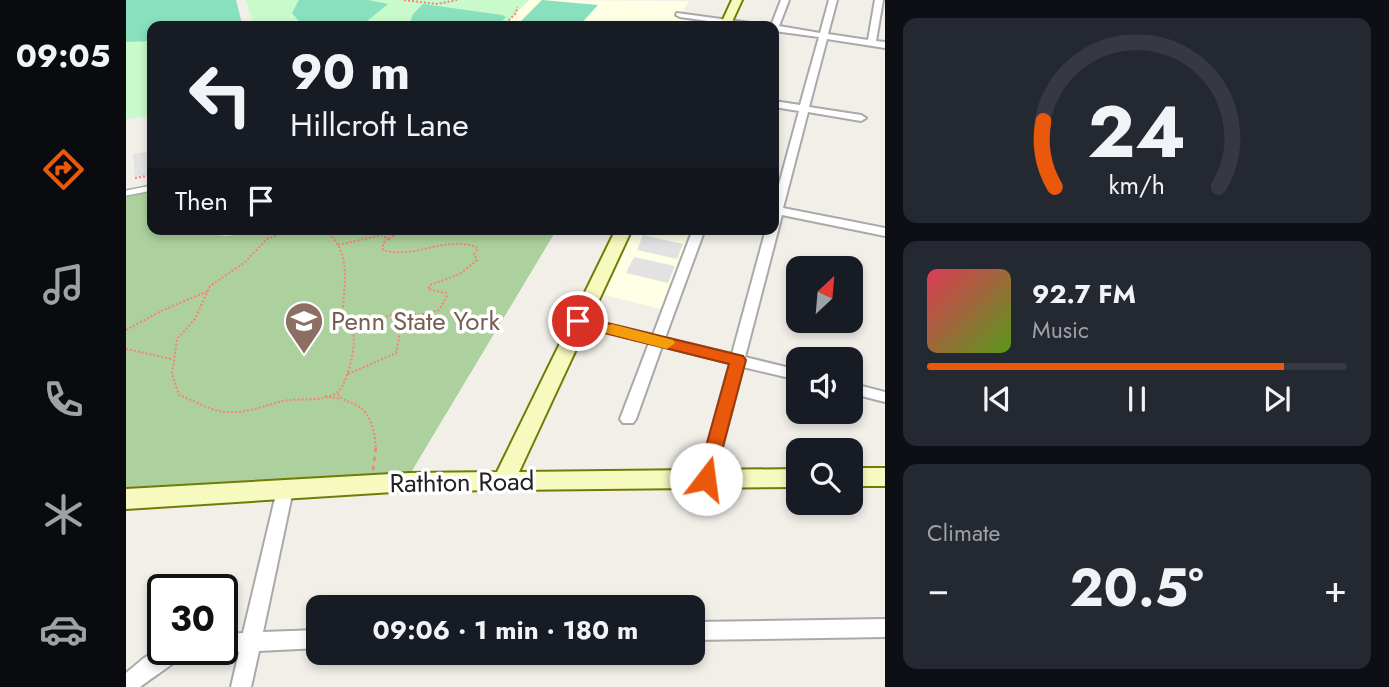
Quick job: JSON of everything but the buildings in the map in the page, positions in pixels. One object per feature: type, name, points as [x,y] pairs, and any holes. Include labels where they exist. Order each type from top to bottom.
[{"type":"street","points":[[727,21],[737,0]]},
{"type":"street","points":[[777,21],[785,0]]},
{"type":"street","points":[[779,200],[833,0]]},
{"type":"street","points":[[872,43],[879,0]]},
{"type":"street","points":[[680,15],[711,21]]},
{"type":"street","points":[[779,30],[885,45]]},
{"type":"street","points":[[779,105],[861,118]]},
{"type":"street","points":[[779,211],[885,232]]},
{"type":"street","points":[[504,481],[621,235]]},
{"type":"street","points":[[628,419],[697,235]]},
{"type":"street","points":[[706,479],[770,235]]},
{"type":"street","points":[[578,321],[786,372]]},
{"type":"street","points":[[863,391],[885,397]]},
{"type":"street","points":[[863,477],[885,477]]},
{"type":"street","name":"Rathton Road","points":[[126,499],[368,484],[786,478]]},
{"type":"street","points":[[241,687],[285,490]]},
{"type":"street","points":[[705,631],[885,628]]},
{"type":"street","points":[[238,641],[306,639]]},
{"type":"street","points":[[126,686],[151,665]]},
{"type":"lane","points":[[126,193],[147,189]]},
{"type":"path","points":[[404,0],[437,4],[457,0]]},
{"type":"path","points":[[508,21],[516,13],[517,7]]},
{"type":"path","points":[[135,178],[147,176]]},
{"type":"path","points":[[126,330],[209,290],[253,255],[267,239],[276,235]]},
{"type":"path","points":[[209,290],[201,301],[195,319],[177,339],[172,359],[172,374],[179,395],[219,411],[250,410],[284,401],[318,400],[337,393],[347,374],[353,353],[352,332],[343,313],[347,272],[333,235]]},
{"type":"path","points":[[347,374],[396,353],[400,346],[399,330],[403,324],[439,310],[446,301],[446,293],[431,291],[429,286],[434,281],[454,277],[477,260],[474,254],[478,248],[472,244],[459,243],[436,250],[395,254],[382,247],[394,235]]},
{"type":"path","points":[[338,246],[377,236],[388,239]]},
{"type":"path","points":[[352,332],[363,325],[394,314],[419,316]]},
{"type":"path","points":[[126,349],[172,359]]},
{"type":"path","points":[[337,393],[341,399]]},
{"type":"path","points":[[324,396],[361,407],[374,429],[377,454],[368,484]]},
{"type":"shaded area","points":[[529,0],[689,1],[681,15],[712,21],[508,21]]},
{"type":"shaded area","points":[[147,152],[147,175],[135,177],[133,154]]},
{"type":"shaded area","points":[[621,235],[697,235],[669,311],[593,292]]},
{"type":"shaded area","points":[[643,235],[683,244],[677,259],[637,250]]},
{"type":"shaded area","points":[[634,257],[675,266],[668,283],[626,273]]},
{"type":"green space","points":[[126,0],[236,0],[241,21],[147,21],[147,117],[126,119]]},
{"type":"green space","points":[[126,0],[236,0],[241,21],[147,21],[147,41],[126,42]]},
{"type":"green space","points":[[246,0],[529,0],[508,21],[252,21]]},
{"type":"green space","points":[[299,0],[368,0],[388,4],[367,21],[299,21],[292,13]]},
{"type":"green space","points":[[542,0],[598,5],[584,21],[521,21]]},
{"type":"green space","points":[[423,4],[506,17],[502,21],[411,21],[413,14]]},
{"type":"green space","name":"Penn State York","points":[[147,189],[147,235],[553,235],[407,479],[126,499],[126,193]]},
{"type":"slow traffic","points":[[612,330],[667,343]]},
{"type":"place","name":"Penn State York","points":[[304,355]]},
{"type":"route","points":[[578,321],[738,360],[706,479]]}]
